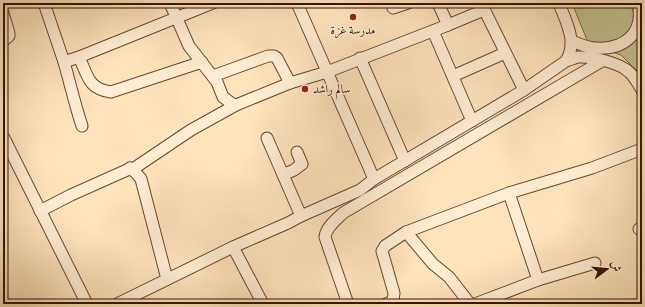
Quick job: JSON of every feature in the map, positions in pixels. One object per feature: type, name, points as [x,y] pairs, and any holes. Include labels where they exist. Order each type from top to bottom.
[{"type":"street","points":[[44,3],[64,62],[82,126]]},
{"type":"street","points":[[170,3],[189,46],[213,76],[223,97],[230,104],[236,105]]},
{"type":"street","points":[[64,62],[80,57],[213,3]]},
{"type":"street","points":[[297,3],[374,179]]},
{"type":"street","points":[[394,8],[408,3]]},
{"type":"street","points":[[438,3],[448,25]]},
{"type":"street","points":[[559,3],[572,41],[570,55],[566,61]]},
{"type":"street","points":[[572,41],[588,47],[596,48],[610,47],[626,42],[634,35],[639,25],[640,14],[638,3]]},
{"type":"street","points":[[40,211],[130,168],[133,169],[191,130],[236,105],[290,83],[327,72],[448,25],[483,6],[524,90]]},
{"type":"street","points":[[3,13],[9,33],[9,36],[3,41]]},
{"type":"street","points":[[433,31],[472,121]]},
{"type":"street","points":[[453,76],[505,53]]},
{"type":"street","points":[[213,76],[268,56],[274,56],[277,58],[290,83]]},
{"type":"street","points":[[80,57],[93,85],[102,91],[111,92],[202,62]]},
{"type":"street","points":[[117,304],[233,247],[360,190],[374,179],[524,90],[566,61],[583,57],[617,64],[624,67],[632,75],[642,90]]},
{"type":"street","points":[[360,58],[405,161]]},
{"type":"street","points":[[348,304],[325,237],[328,228],[344,212],[602,61]]},
{"type":"street","points":[[3,138],[87,304]]},
{"type":"street","points":[[267,138],[301,216]]},
{"type":"street","points":[[386,304],[393,301],[394,298],[382,251],[385,246],[406,232],[509,193],[592,168],[642,150]]},
{"type":"street","points":[[284,175],[302,164],[297,152]]},
{"type":"street","points":[[133,169],[141,179],[167,279]]},
{"type":"street","points":[[509,193],[538,280]]},
{"type":"street","points":[[406,232],[433,264],[449,277],[470,304]]},
{"type":"street","points":[[233,247],[263,304]]},
{"type":"street","points":[[475,304],[538,280],[595,263]]},
{"type":"green space","points":[[572,3],[630,3],[642,36],[642,78],[621,55],[589,45]]},
{"type":"place","name":"مدرسة غزة","points":[[353,17]]},
{"type":"place","name":"سالم راشد","points":[[305,89]]}]
